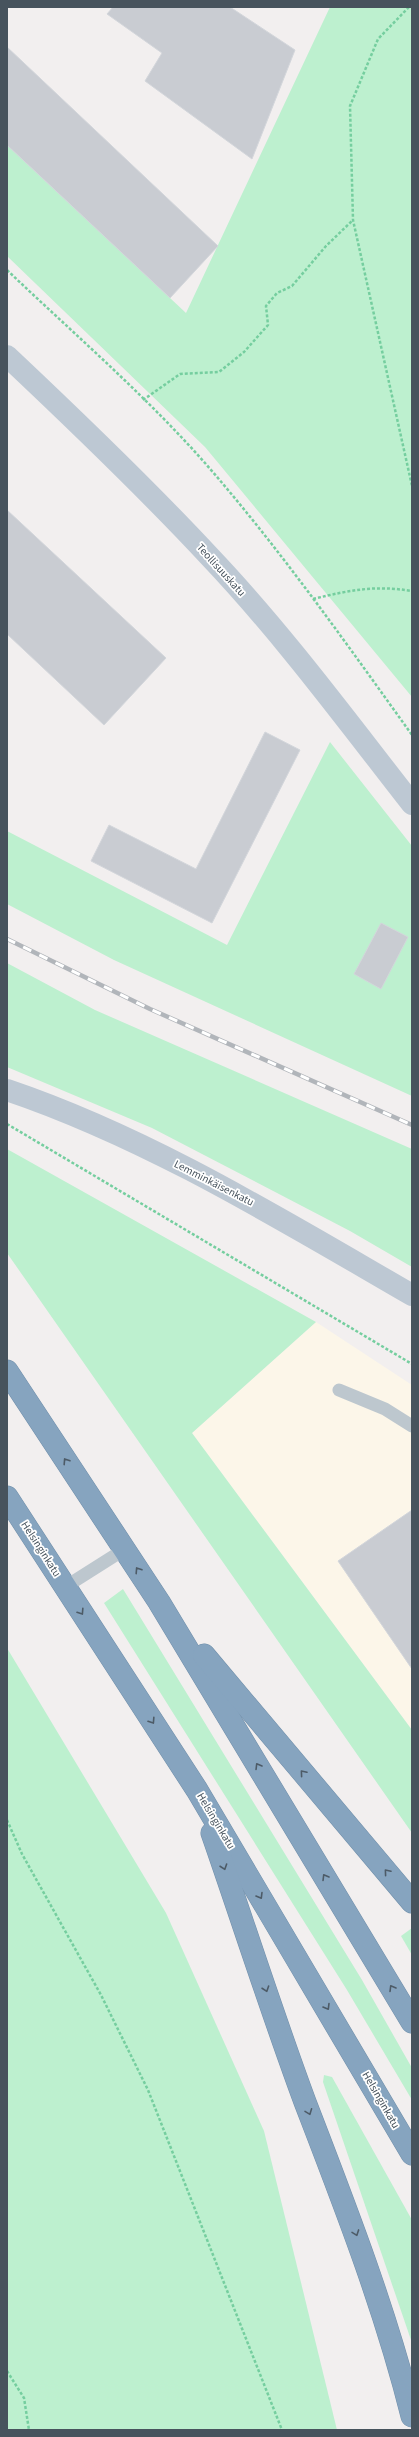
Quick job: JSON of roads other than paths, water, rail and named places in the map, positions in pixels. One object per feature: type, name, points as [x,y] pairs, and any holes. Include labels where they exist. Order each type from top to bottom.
[{"type":"highway","points":[[7,1372],[159,1602],[412,2022]]},
{"type":"highway","name":"Helsinginkatu","points":[[7,1497],[197,1790],[412,2154]]},
{"type":"highway","points":[[159,1602],[412,1902]]},
{"type":"highway","points":[[197,1790],[305,2100],[357,2236],[402,2375],[412,2416]]},
{"type":"street","name":"Teollisuuskatu","points":[[7,356],[88,433],[211,557],[276,632],[412,804]]},
{"type":"street","name":"Lemminkäisenkatu","points":[[7,1090],[76,1117],[156,1154],[257,1205],[412,1295]]},
{"type":"lane","points":[[339,1390],[385,1410],[412,1426]]},
{"type":"lane","points":[[65,1587],[125,1550]]},
{"type":"railway","points":[[7,939],[150,1009],[412,1125]]}]
